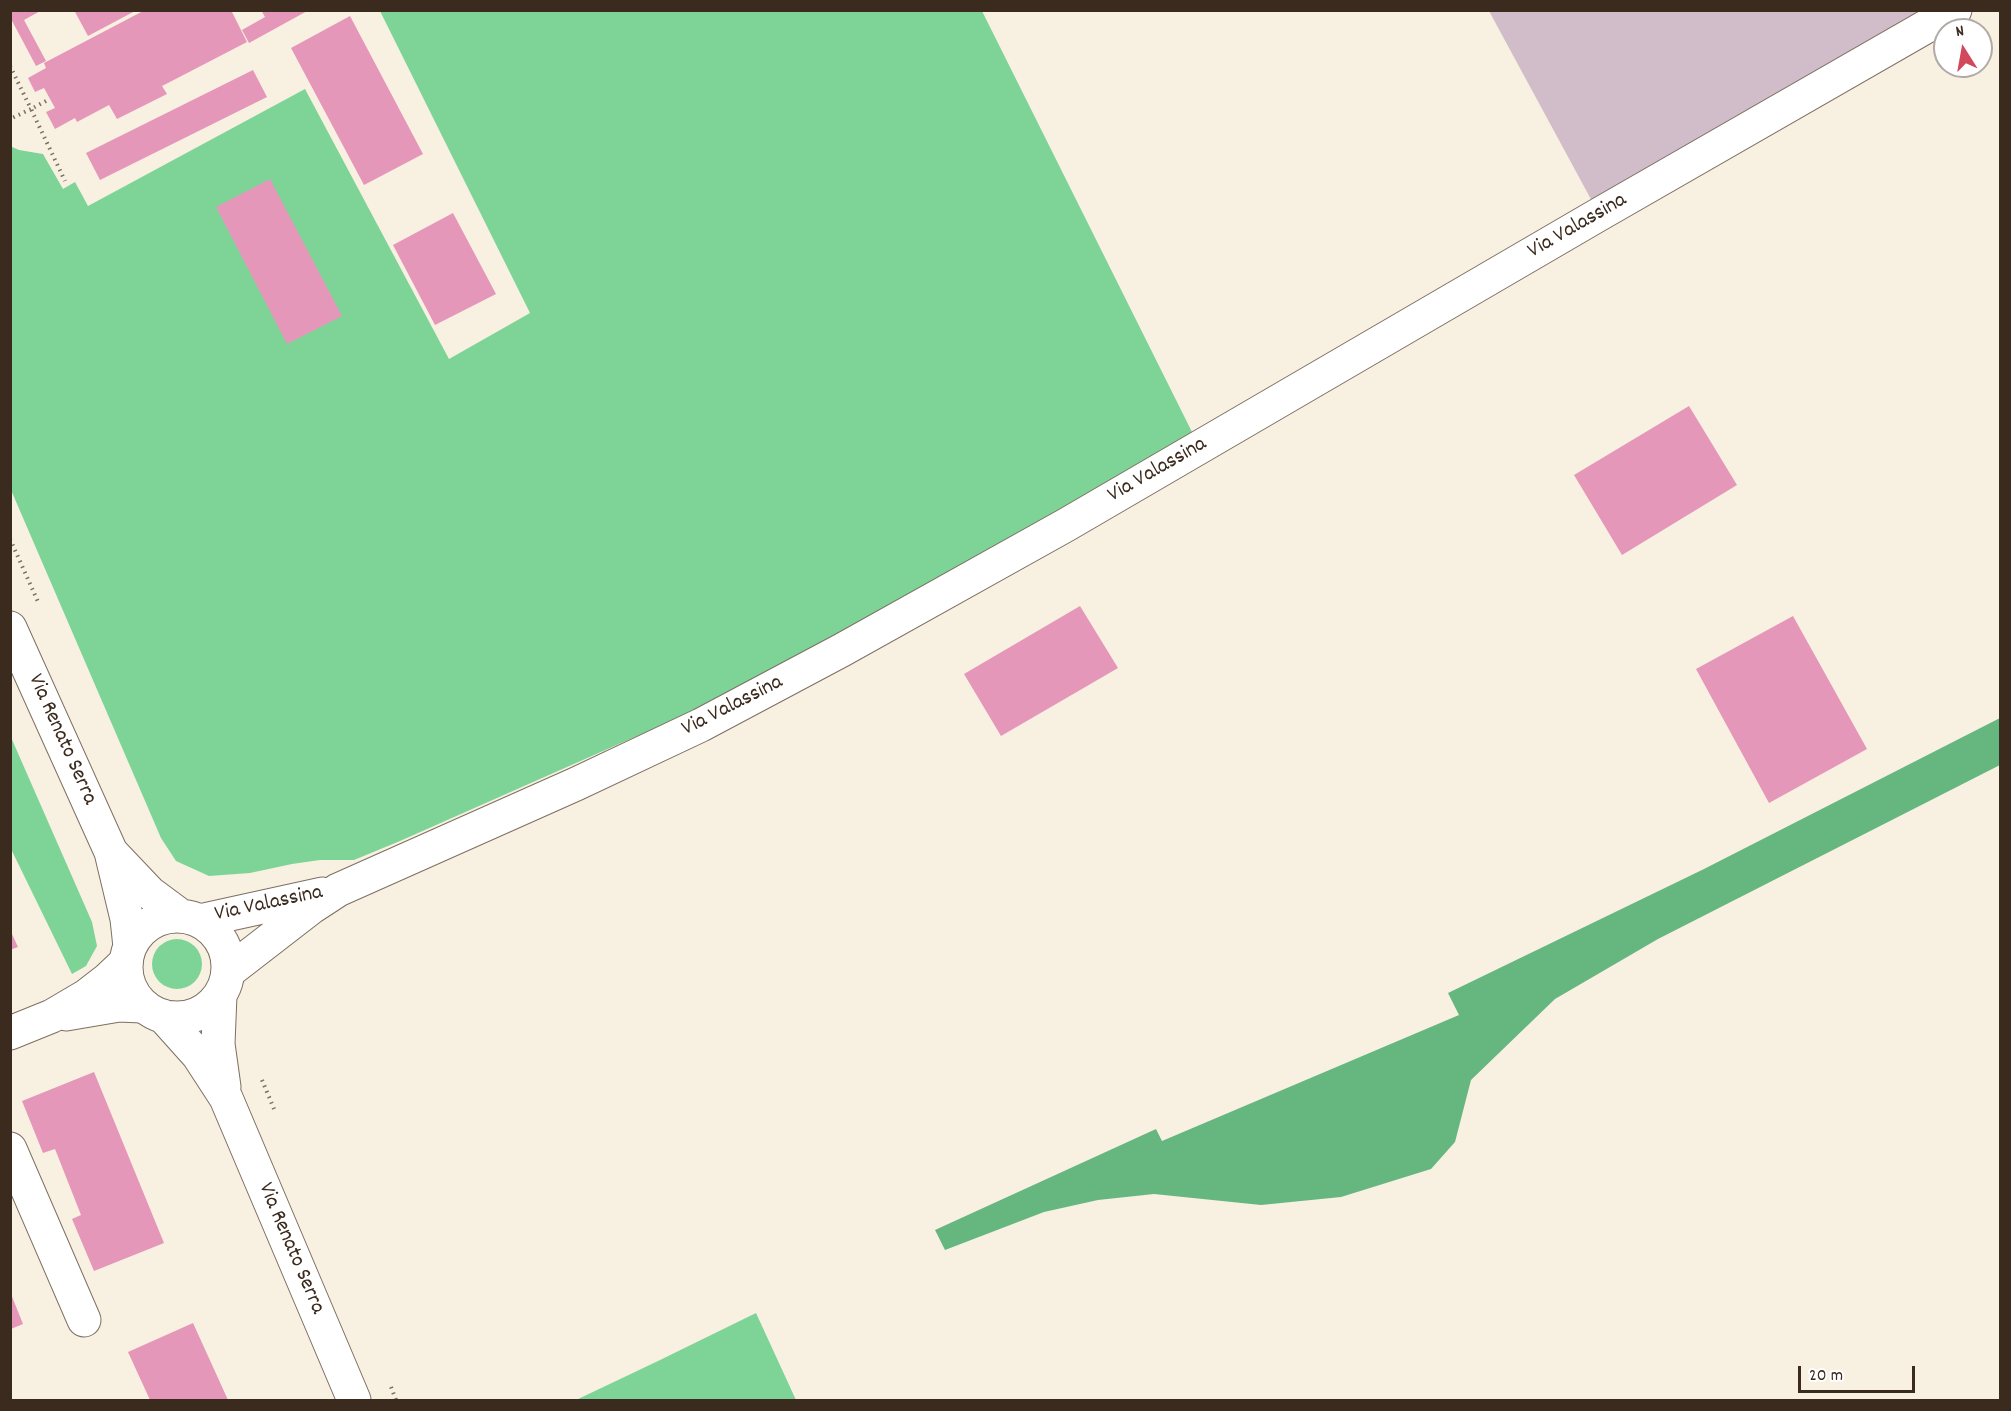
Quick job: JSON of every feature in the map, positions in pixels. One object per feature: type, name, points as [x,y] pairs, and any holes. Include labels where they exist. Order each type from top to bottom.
[{"type":"street","name":"Via Valassina","points":[[224,984],[312,907],[338,890],[691,730],[842,650],[1066,525],[1598,215],[1956,10]]},
{"type":"street","name":"Via Renato Serra","points":[[10,628],[111,852],[127,919],[128,954]]},
{"type":"street","name":"Via Renato Serra","points":[[111,852],[150,893],[190,919]]},
{"type":"street","name":"Via Valassina","points":[[190,919],[338,890]]},
{"type":"street","points":[[10,1033],[52,1016],[87,996],[128,954],[140,932],[154,922],[167,917],[190,919],[212,930],[222,942],[227,956],[224,984],[207,1009],[193,1016],[175,1018],[153,1011],[119,1005],[52,1016]]},
{"type":"street","points":[[128,954],[126,977],[132,993],[153,1011]]},
{"type":"street","name":"Via Renato Serra","points":[[224,984],[218,1044],[226,1098]]},
{"type":"street","name":"Via Renato Serra","points":[[153,1011],[198,1055],[226,1098],[354,1401]]},
{"type":"street","points":[[10,1149],[84,1320]]},
{"type":"path","points":[[10,66],[65,181]]},
{"type":"path","points":[[10,119],[46,100]]},
{"type":"shaded area","points":[[1489,11],[1943,11],[1593,203]]},
{"type":"green space","points":[[380,11],[982,11],[1194,436],[734,693],[400,841],[354,860],[320,860],[250,873],[209,876],[176,861],[161,838],[11,490],[10,146],[43,154],[63,189],[75,182],[88,206],[305,89],[449,359],[530,313]]},
{"type":"green space","points":[[2000,718],[2000,765],[1658,939],[1555,999],[1471,1080],[1455,1142],[1431,1169],[1341,1197],[1261,1205],[1154,1194],[1098,1200],[1044,1212],[945,1250],[935,1230],[1156,1129],[1162,1141],[1459,1015],[1448,993],[1704,869]]},
{"type":"green space","points":[[10,735],[92,922],[97,946],[86,966],[72,974],[11,849]]},
{"type":"green space","points":[[172,939],[182,939],[195,946],[202,959],[202,969],[195,982],[182,989],[172,989],[163,985],[156,978],[152,969],[152,959],[156,950],[163,943]]},
{"type":"green space","points":[[756,1313],[796,1400],[576,1400],[658,1361]]},
{"type":"building","points":[[10,10],[42,10],[24,20],[46,61],[36,66],[10,17]]},
{"type":"building","points":[[74,10],[137,10],[88,36]]},
{"type":"building","points":[[145,10],[231,10],[247,42],[162,86],[167,94],[117,119],[109,105],[77,122],[75,118],[55,129],[46,112],[55,108],[44,88],[35,92],[28,78],[46,68],[44,63]]},
{"type":"building","points":[[261,10],[309,10],[249,43],[242,30],[265,17]]},
{"type":"building","points":[[350,16],[423,154],[364,185],[291,48]]},
{"type":"building","points":[[253,70],[267,97],[100,180],[86,153]]},
{"type":"building","points":[[270,179],[342,316],[287,344],[216,207]]},
{"type":"building","points":[[453,213],[496,294],[435,325],[393,245]]},
{"type":"building","points":[[1689,406],[1737,485],[1622,555],[1574,475]]},
{"type":"building","points":[[1080,606],[1118,668],[1001,736],[964,674]]},
{"type":"building","points":[[1793,616],[1867,749],[1769,803],[1696,669]]},
{"type":"building","points":[[10,930],[18,947],[10,950]]},
{"type":"building","points":[[94,1072],[164,1243],[94,1271],[72,1219],[81,1215],[55,1149],[43,1153],[22,1101]]},
{"type":"building","points":[[11,1294],[23,1324],[11,1329]]},
{"type":"building","points":[[193,1323],[228,1400],[150,1400],[128,1352]]}]
